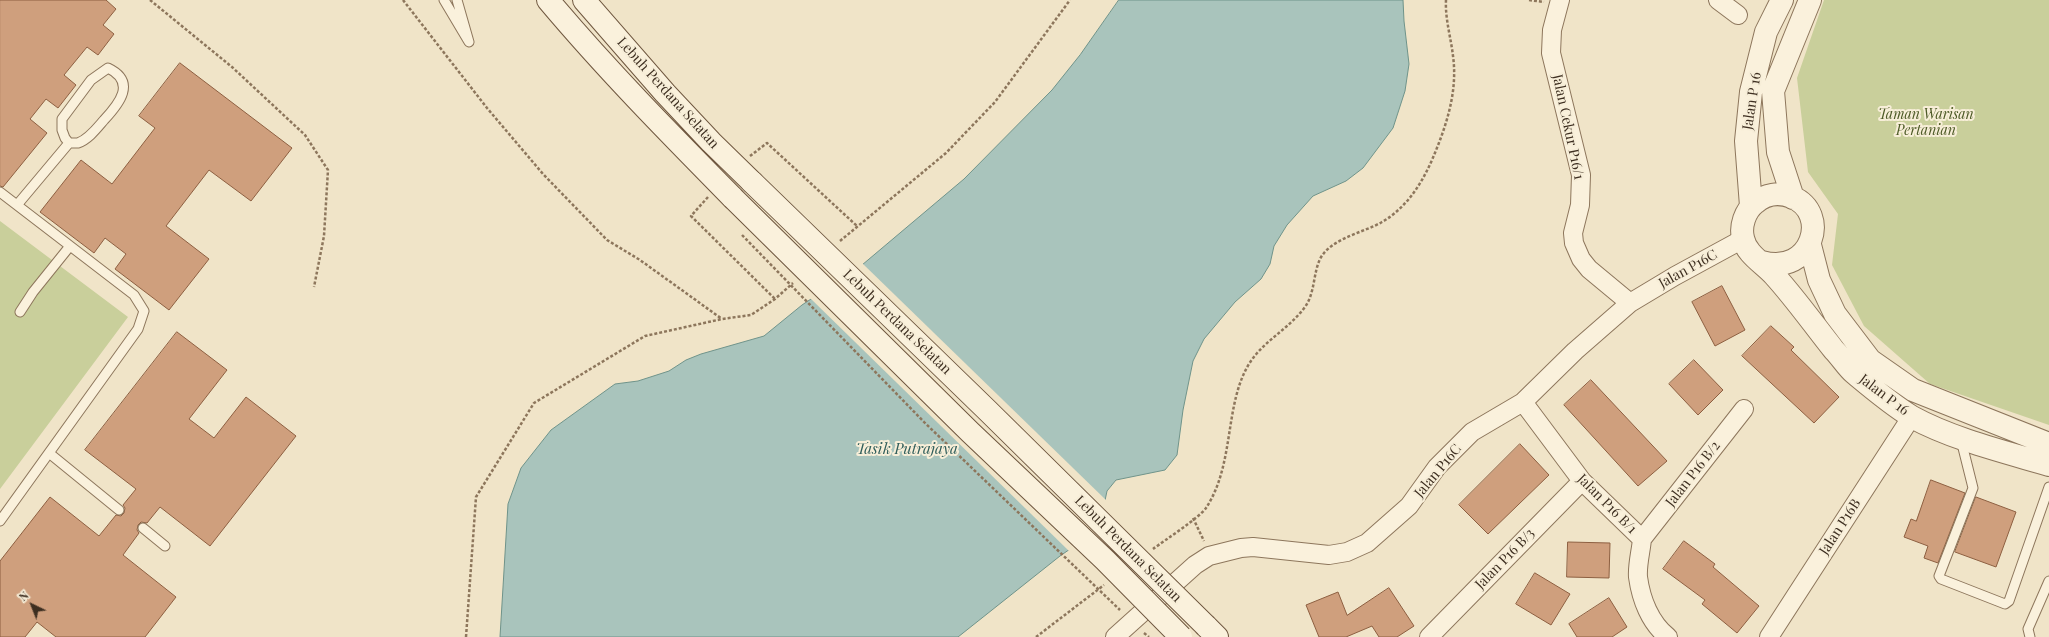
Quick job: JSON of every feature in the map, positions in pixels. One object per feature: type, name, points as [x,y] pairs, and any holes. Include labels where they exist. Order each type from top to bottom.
[{"type":"main road","name":"Lebuh Perdana Selatan","points":[[548,0],[586,46],[733,198],[970,432],[1105,560],[1181,637]]},
{"type":"main road","name":"Lebuh Perdana Selatan","points":[[584,0],[665,93],[711,142],[988,411],[1211,632]]},
{"type":"main road","name":"Jalan P 16","points":[[1782,0],[1766,32],[1751,92],[1746,141],[1751,206],[1745,216],[1742,228],[1743,239],[1750,252],[1762,262],[1781,283],[1852,372],[1912,416],[1960,437],[2049,465]]},
{"type":"main road","name":"Jalan P 16","points":[[1810,0],[1773,91],[1778,152],[1793,198],[1805,208],[1812,223],[1813,234],[1810,245],[1819,280],[1835,314],[1870,360],[1913,390],[2049,444]]},
{"type":"main road","points":[[1751,206],[1760,199],[1770,195],[1782,194],[1793,198]]},
{"type":"main road","points":[[1762,262],[1773,265],[1789,263],[1803,254],[1810,245]]},
{"type":"street","name":"Jalan Cekur P16/1","points":[[1560,0],[1552,30],[1551,53],[1581,175],[1580,205],[1573,233],[1574,243],[1581,259],[1589,270],[1630,303]]},
{"type":"street","points":[[1718,0],[1738,15]]},
{"type":"street","name":"Jalan P16C","points":[[1115,637],[1195,565],[1209,556],[1241,548],[1253,547],[1329,555],[1356,549],[1367,543],[1409,506],[1437,467],[1472,432],[1523,402],[1575,351],[1630,303],[1674,276],[1743,239]]},
{"type":"street","name":"Jalan P16 B/1","points":[[1523,402],[1582,481],[1642,539],[1638,576],[1648,613],[1662,632],[1668,637]]},
{"type":"street","name":"Jalan P16 B/2","points":[[1642,539],[1744,409]]},
{"type":"street","name":"Jalan P16B","points":[[1769,637],[1912,416]]},
{"type":"street","name":"Jalan P16 B/3","points":[[1433,636],[1582,481]]},
{"type":"lane","points":[[444,0],[469,42],[457,0]]},
{"type":"lane","points":[[108,68],[116,72],[121,77],[124,88],[123,95],[117,106],[86,139],[77,143],[69,143],[62,130],[62,119],[91,80],[108,68]]},
{"type":"lane","points":[[17,205],[69,143]]},
{"type":"lane","points":[[0,192],[134,296],[144,311],[138,329],[0,521]]},
{"type":"lane","points":[[20,312],[33,292],[70,246]]},
{"type":"lane","points":[[1960,437],[1973,488],[1939,576],[1941,579],[2006,604],[2009,601],[2049,487]]},
{"type":"lane","points":[[49,453],[120,510]]},
{"type":"lane","points":[[143,528],[164,546]]},
{"type":"lane","points":[[2030,637],[2028,629],[2049,581]]},
{"type":"path","points":[[150,0],[232,67],[305,135],[328,170],[324,236],[314,287]]},
{"type":"path","points":[[403,0],[487,108],[543,174],[607,240],[640,260],[722,319]]},
{"type":"path","points":[[835,246],[857,226],[946,153],[989,108],[1070,0]]},
{"type":"path","points":[[1148,553],[1206,509],[1226,460],[1234,410],[1241,381],[1249,364],[1260,350],[1293,322],[1306,306],[1314,287],[1320,260],[1329,249],[1383,221],[1404,204],[1418,189],[1446,121],[1454,89],[1454,58],[1446,11],[1446,0]]},
{"type":"path","points":[[747,158],[767,143],[857,226]]},
{"type":"path","points":[[712,204],[706,199],[691,216],[775,299]]},
{"type":"path","points":[[738,231],[924,423],[1149,637]]},
{"type":"path","points":[[466,637],[476,497],[534,403],[645,336],[722,319],[751,315],[775,299],[796,281]]},
{"type":"path","points":[[1193,518],[1201,533],[1209,556]]},
{"type":"path","points":[[1036,637],[1108,583]]},
{"type":"green space","name":"Taman Warisan Pertanian","points":[[1824,0],[2049,0],[2049,425],[1930,384],[1864,326],[1832,265],[1838,214],[1808,172],[1797,78]]},
{"type":"green space","points":[[0,221],[128,317],[0,489]]},
{"type":"water","name":"Tasik Putrajaya","points":[[1119,0],[1403,0],[1409,64],[1405,91],[1393,128],[1363,168],[1346,181],[1313,196],[1287,225],[1274,246],[1270,264],[1261,279],[1235,302],[1204,339],[1193,361],[1183,410],[1177,455],[1165,470],[1116,480],[1107,491],[1099,529],[1060,556],[958,637],[500,637],[508,504],[521,468],[551,430],[615,384],[638,381],[669,371],[686,360],[701,354],[764,336],[802,305],[862,265],[964,179],[1052,90],[1080,55]]},
{"type":"pier","points":[[862,263],[1107,501],[1101,531],[1070,552],[810,298]]},
{"type":"building","points":[[0,0],[106,0],[116,9],[103,25],[114,34],[98,55],[87,47],[64,75],[76,85],[58,108],[46,99],[30,119],[47,133],[3,187],[0,186]]},
{"type":"building","points":[[180,63],[292,148],[251,201],[209,170],[166,226],[209,259],[169,310],[115,269],[126,254],[105,238],[94,253],[40,212],[81,160],[112,184],[155,128],[139,116]]},
{"type":"building","points":[[1722,286],[1745,330],[1715,346],[1692,302]]},
{"type":"building","points":[[1771,326],[1794,347],[1791,350],[1839,397],[1814,423],[1742,356]]},
{"type":"building","points":[[177,332],[227,370],[189,419],[214,438],[246,397],[296,436],[210,546],[160,507],[147,523],[141,522],[138,525],[137,530],[139,533],[123,555],[176,597],[145,637],[56,637],[37,622],[25,637],[0,637],[0,561],[50,497],[99,536],[116,515],[121,516],[124,513],[125,508],[123,505],[136,489],[85,450]]},
{"type":"building","points":[[1694,360],[1723,390],[1698,415],[1669,384]]},
{"type":"building","points":[[1591,380],[1667,461],[1638,486],[1564,405]]},
{"type":"building","points":[[1520,444],[1549,475],[1488,534],[1459,505]]},
{"type":"building","points":[[1931,480],[1965,493],[1938,563],[1924,558],[1928,546],[1904,537],[1911,519],[1916,521]]},
{"type":"building","points":[[1976,497],[2016,512],[1996,567],[1955,552]]},
{"type":"building","points":[[1684,541],[1715,564],[1713,567],[1759,606],[1737,633],[1702,604],[1705,600],[1663,569]]},
{"type":"building","points":[[1568,542],[1610,543],[1609,578],[1567,577]]},
{"type":"building","points":[[1535,573],[1570,594],[1551,625],[1516,604]]},
{"type":"building","points":[[1389,588],[1414,626],[1397,637],[1379,637],[1372,626],[1346,637],[1319,637],[1306,605],[1338,592],[1347,615]]},
{"type":"building","points":[[1609,598],[1627,627],[1612,637],[1577,637],[1569,624]]}]
